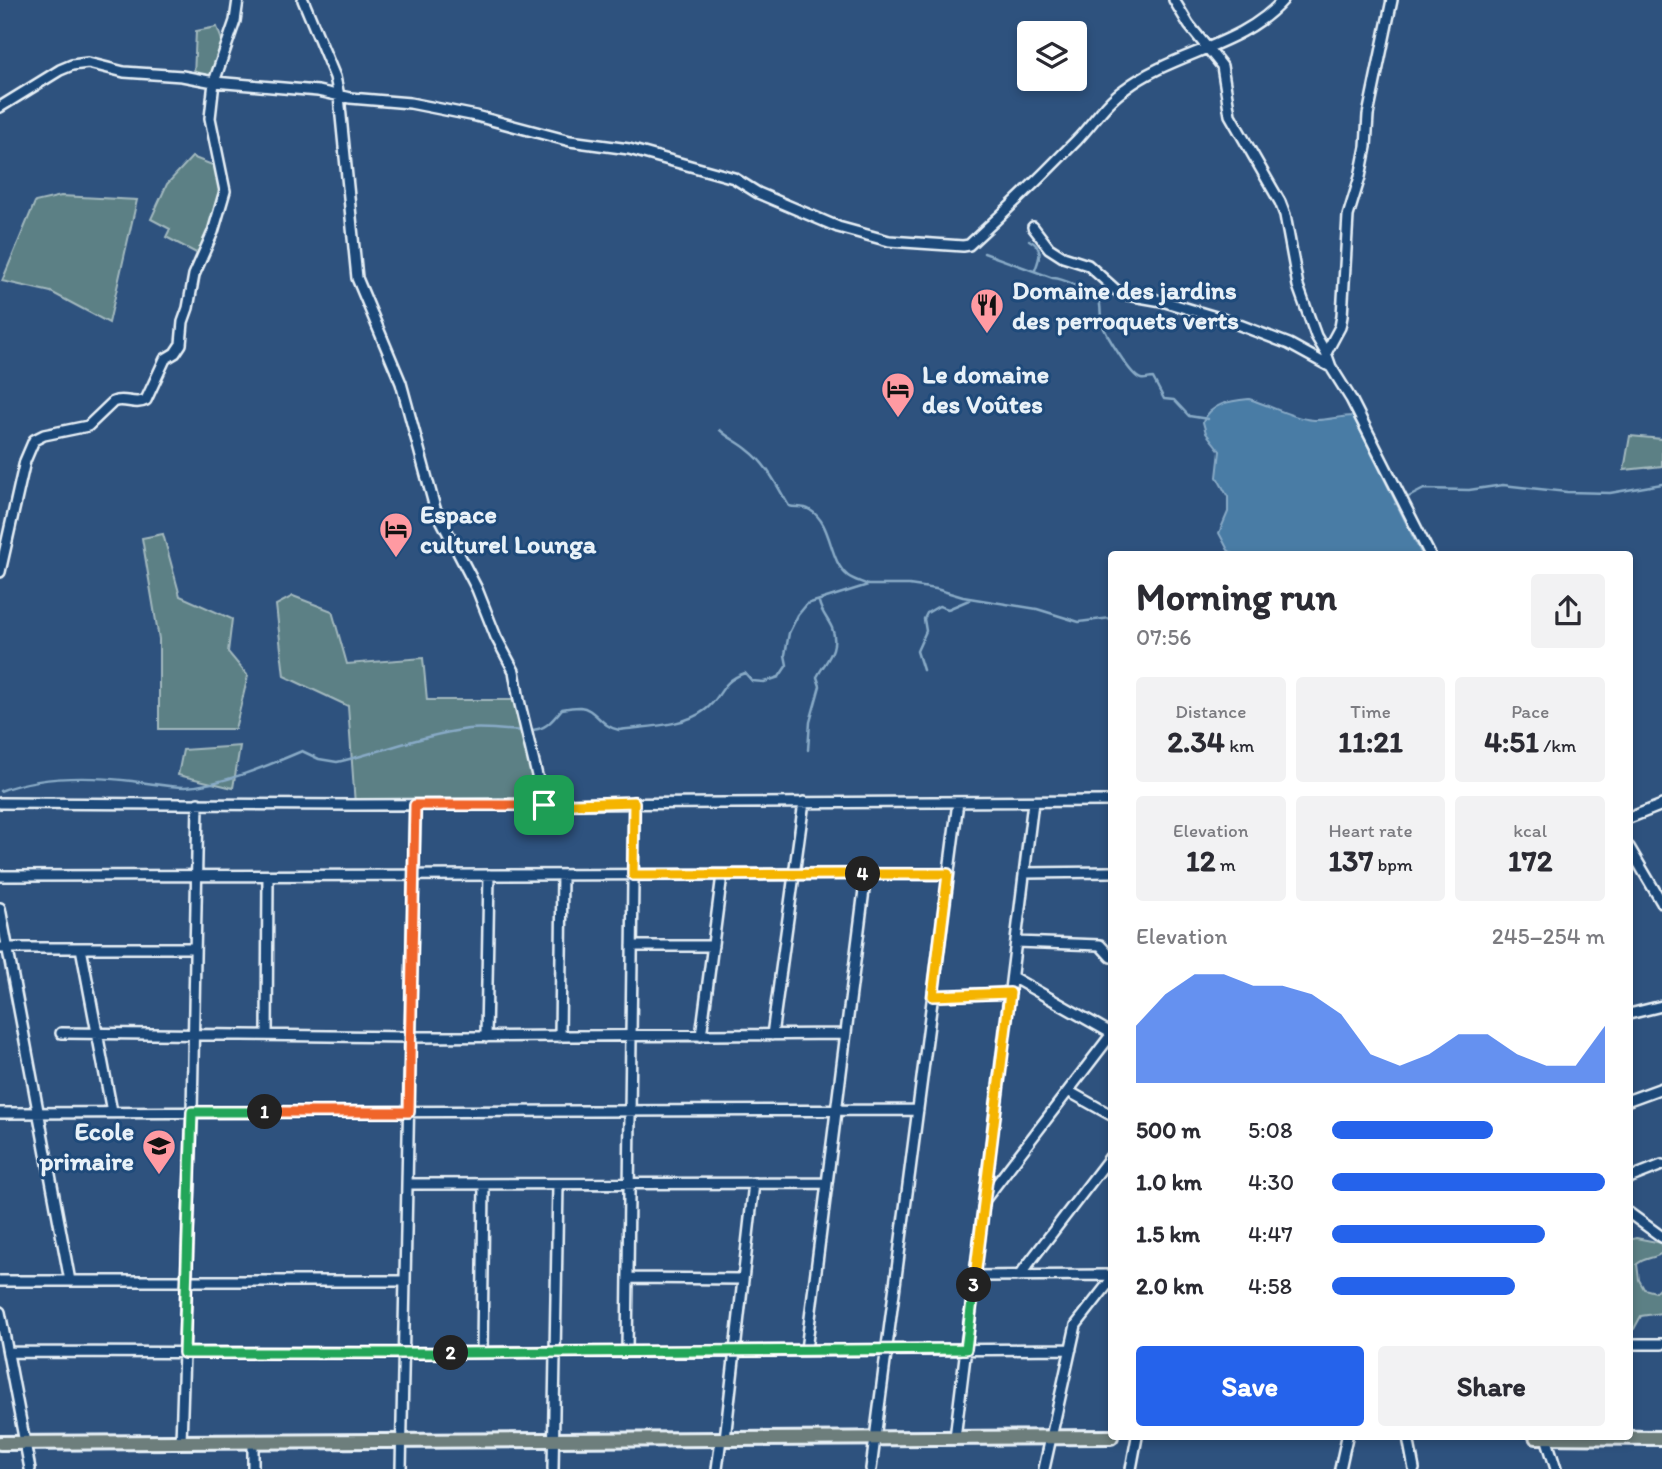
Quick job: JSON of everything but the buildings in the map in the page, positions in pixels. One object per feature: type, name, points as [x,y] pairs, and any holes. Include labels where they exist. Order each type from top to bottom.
[{"type":"highway","points":[[0,1443],[955,1438],[1108,1434]]},
{"type":"highway","points":[[1633,1438],[1662,1438]]},
{"type":"street","points":[[0,572],[26,461],[34,440],[44,435],[88,426],[117,400],[140,403],[146,400],[165,359],[175,353],[181,344],[183,322],[194,275],[213,232],[225,191],[210,118],[214,82],[235,21],[239,0]]},
{"type":"street","points":[[303,0],[335,77],[339,96],[357,278],[401,383],[435,508],[477,589],[496,637],[514,671],[544,805]]},
{"type":"street","points":[[1174,0],[1189,25],[1222,66],[1230,115],[1285,215],[1297,286],[1316,336],[1331,367],[1351,398],[1428,551]]},
{"type":"street","points":[[0,107],[60,70],[88,63],[124,72],[318,91],[440,108],[570,141],[629,149],[734,178],[758,193],[838,227],[889,241],[963,246],[969,245],[1003,213],[1124,89],[1258,22],[1283,0]]},
{"type":"street","points":[[1326,353],[1340,327],[1348,216],[1360,177],[1370,104],[1392,0]]},
{"type":"street","points":[[1033,228],[1049,248],[1063,257],[1088,265],[1122,294],[1162,301],[1229,321],[1289,344],[1331,367]]},
{"type":"street","points":[[627,1352],[634,802]]},
{"type":"street","points":[[0,803],[544,805],[634,802],[1108,802]]},
{"type":"street","points":[[772,1035],[804,802]]},
{"type":"street","points":[[871,1469],[958,802]]},
{"type":"street","points":[[955,1438],[1033,802]]},
{"type":"street","points":[[181,1442],[192,1112],[198,803]]},
{"type":"street","points":[[401,1469],[415,805]]},
{"type":"street","points":[[1633,817],[1662,806]]},
{"type":"street","points":[[1633,854],[1662,903]]},
{"type":"street","points":[[1024,873],[1108,872]]},
{"type":"street","points":[[806,1350],[866,874]]},
{"type":"street","points":[[0,876],[948,874]]},
{"type":"street","points":[[486,1037],[489,875]]},
{"type":"street","points":[[560,1037],[562,875]]},
{"type":"street","points":[[701,1036],[722,875]]},
{"type":"street","points":[[267,1035],[268,876]]},
{"type":"street","points":[[0,908],[4,948],[70,1281]]},
{"type":"street","points":[[1016,942],[1100,945],[1108,954]]},
{"type":"street","points":[[632,946],[713,946]]},
{"type":"street","points":[[4,948],[195,948]]},
{"type":"street","points":[[80,948],[112,1112]]},
{"type":"street","points":[[1012,977],[1108,1032]]},
{"type":"street","points":[[933,996],[1010,993]]},
{"type":"street","points":[[1633,1013],[1662,1006]]},
{"type":"street","points":[[61,1033],[410,1037],[846,1034]]},
{"type":"street","points":[[985,1199],[1108,1038]]},
{"type":"street","points":[[1633,1099],[1662,1088]]},
{"type":"street","points":[[1068,1091],[1108,1113]]},
{"type":"street","points":[[0,1113],[918,1110]]},
{"type":"street","points":[[1019,1276],[1108,1160]]},
{"type":"street","points":[[1633,1176],[1662,1165]]},
{"type":"street","points":[[718,1469],[735,1351],[754,1183]]},
{"type":"street","points":[[407,1184],[827,1183]]},
{"type":"street","points":[[482,1352],[484,1184]]},
{"type":"street","points":[[553,1469],[558,1184]]},
{"type":"street","points":[[1633,1216],[1662,1237]]},
{"type":"street","points":[[975,1276],[1108,1278]]},
{"type":"street","points":[[628,1278],[743,1279]]},
{"type":"street","points":[[0,1281],[405,1281]]},
{"type":"street","points":[[1044,1469],[1076,1325],[1108,1282]]},
{"type":"street","points":[[0,1312],[30,1469]]},
{"type":"street","points":[[1633,1344],[1662,1344]]},
{"type":"street","points":[[8,1352],[404,1353],[1071,1349]]},
{"type":"street","points":[[1131,1469],[1137,1440]]},
{"type":"street","points":[[1340,1469],[1346,1440]]},
{"type":"street","points":[[1409,1440],[1414,1469]]},
{"type":"street","points":[[1547,1440],[1556,1469]]},
{"type":"street","points":[[253,1442],[253,1469]]},
{"type":"green space","points":[[217,27],[223,43],[211,78],[194,76],[196,31]]},
{"type":"green space","points":[[192,157],[220,168],[225,191],[202,256],[166,237],[170,229],[151,219],[167,184]]},
{"type":"green space","points":[[61,196],[137,200],[109,323],[51,292],[2,281],[35,202]]},
{"type":"green space","points":[[1630,436],[1662,439],[1662,466],[1624,470]]},
{"type":"green space","points":[[163,534],[180,596],[232,619],[228,652],[248,676],[235,729],[159,729],[159,639],[142,538]]},
{"type":"green space","points":[[293,596],[332,611],[347,664],[423,658],[427,700],[519,700],[544,805],[355,805],[348,706],[284,676],[276,605]]},
{"type":"green space","points":[[240,746],[233,788],[178,775],[183,750]]},
{"type":"green space","points":[[1633,1239],[1662,1243],[1662,1253],[1637,1264],[1639,1280],[1644,1289],[1655,1292],[1662,1285],[1662,1313],[1641,1316],[1633,1329]]},
{"type":"water","points":[[1249,399],[1306,419],[1353,416],[1420,551],[1228,550],[1219,533],[1228,512],[1228,497],[1217,477],[1220,451],[1206,433],[1203,422],[1216,407]]},
{"type":"waterway","points":[[1029,240],[1039,250],[1035,270]]},
{"type":"waterway","points":[[984,253],[1094,291],[1100,303],[1102,324],[1131,371],[1141,379],[1153,378],[1164,399],[1174,400],[1189,416],[1208,419]]},
{"type":"waterway","points":[[720,430],[761,462],[789,506],[808,509],[817,516],[842,569],[850,577],[868,585]]},
{"type":"waterway","points":[[1395,504],[1424,489],[1469,490],[1503,485],[1567,492],[1610,493],[1662,484]]},
{"type":"waterway","points":[[0,791],[32,782],[65,778],[116,779],[178,787],[214,783],[302,751],[319,759],[337,762],[451,732],[477,728],[520,731],[538,729],[548,724],[562,709],[573,707],[585,708],[607,725],[619,730],[675,723],[705,710],[730,681],[745,673],[752,681],[764,682],[779,677],[787,665],[785,655],[789,633],[807,604],[868,585],[909,585],[936,589],[963,597],[1037,609],[1079,622],[1108,618]]},
{"type":"waterway","points":[[923,670],[917,651],[926,631],[924,619],[927,613],[939,606],[948,609],[969,600]]},
{"type":"waterway","points":[[808,750],[810,722],[820,686],[817,677],[831,654],[834,642],[832,628],[819,602]]},
{"type":"place","name":"Domaine des jardins des perroquets verts","points":[[987,335]]},
{"type":"place","name":"Le domaine des Voûtes","points":[[898,419]]},
{"type":"place","name":"Espace culturel Lounga","points":[[396,559]]},
{"type":"place","name":"Ecole primaire","points":[[159,1176]]},
{"type":"route","points":[[634,802],[633,875],[948,874],[933,996],[1010,993],[966,1349],[184,1353],[192,1112],[409,1112],[415,805],[544,805],[634,802]]}]
